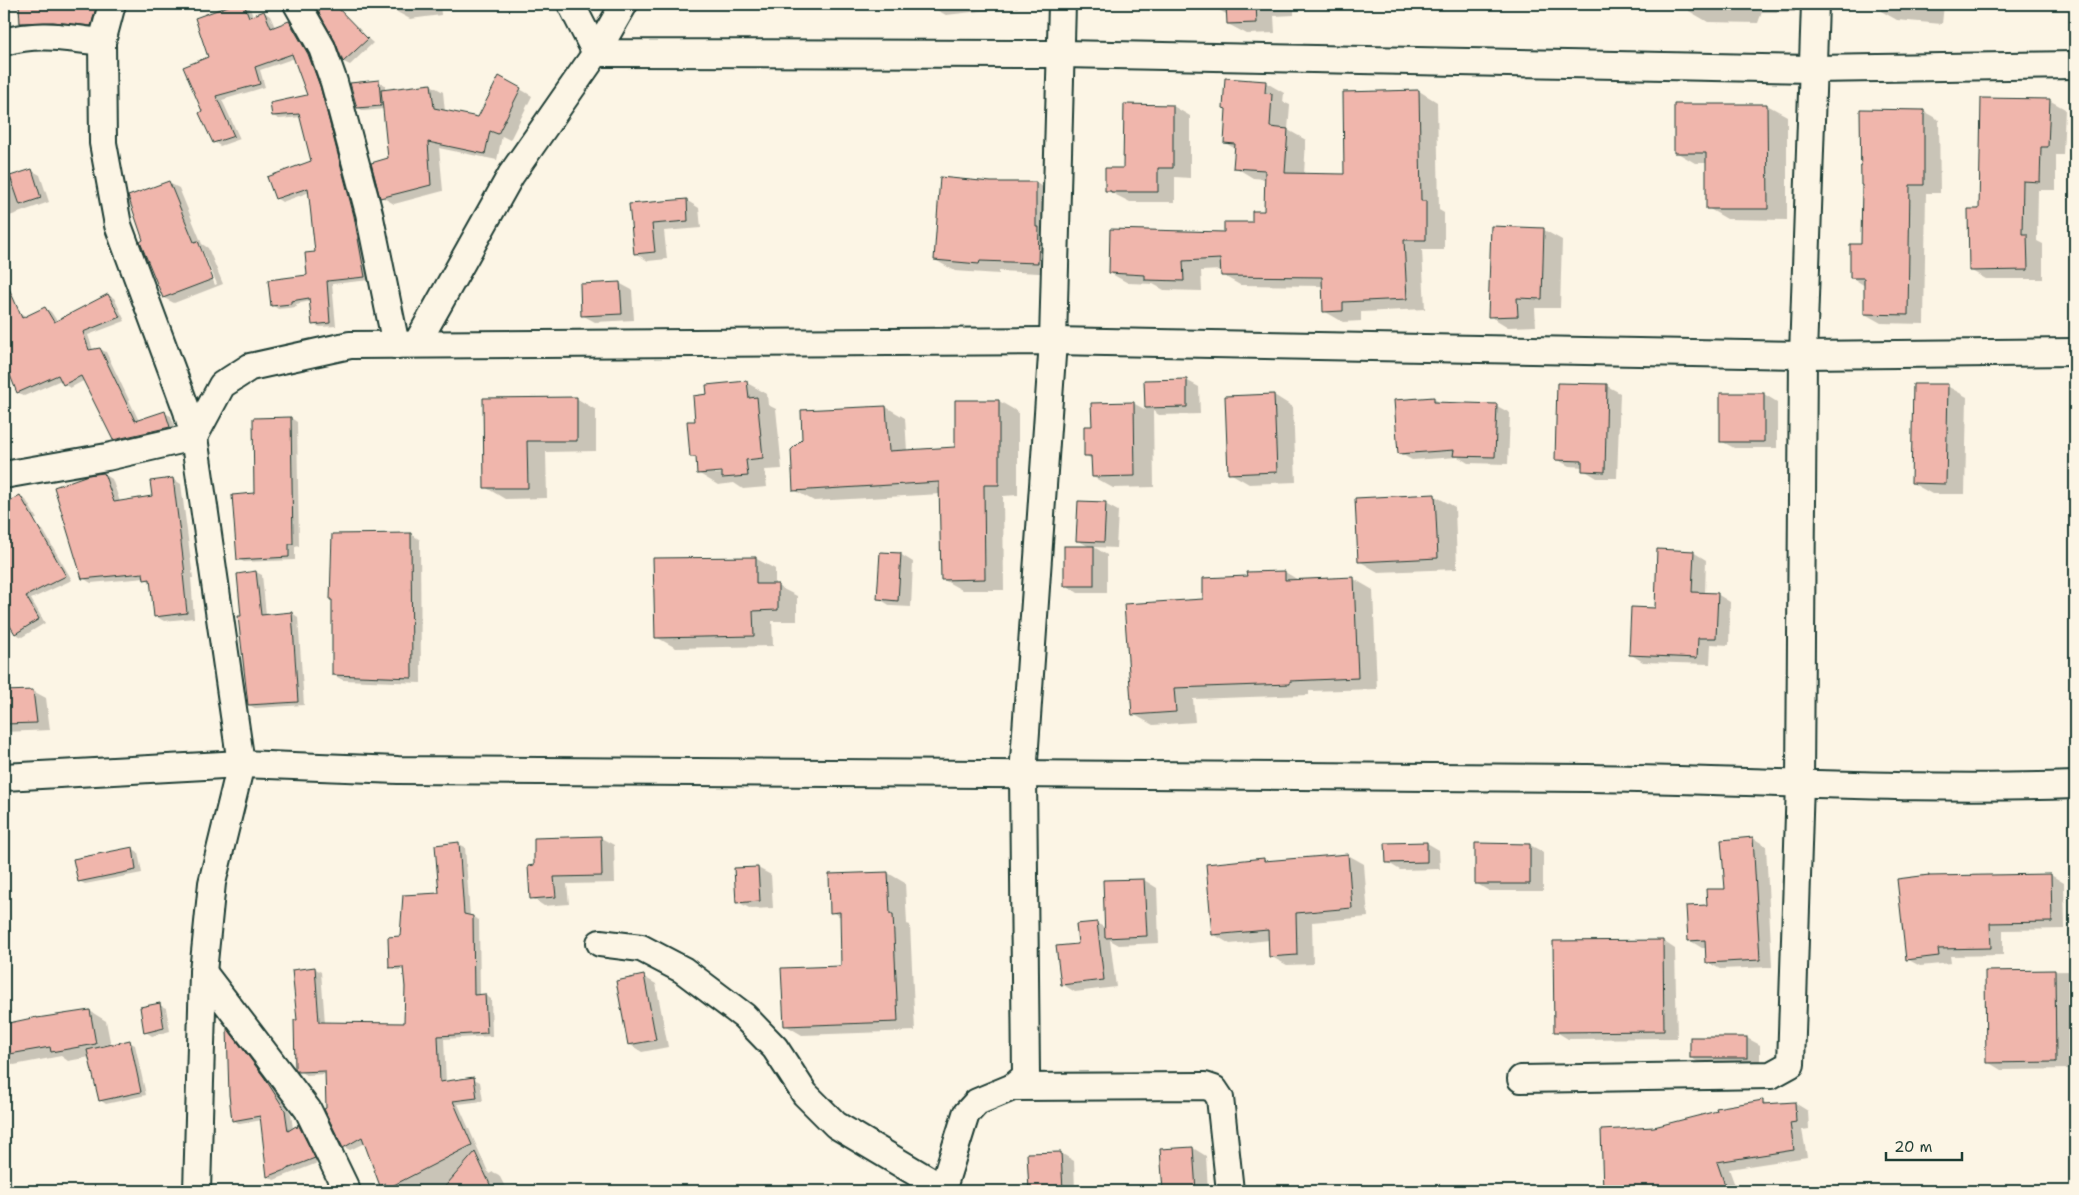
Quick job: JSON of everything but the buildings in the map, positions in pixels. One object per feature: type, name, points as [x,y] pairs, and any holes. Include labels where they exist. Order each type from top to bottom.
[{"type":"street","points":[[112,4],[102,42],[103,142],[118,225],[187,411],[194,437],[241,764],[212,883],[203,972],[197,1191]]},
{"type":"street","points":[[297,4],[322,48],[334,82],[406,344]]},
{"type":"street","points":[[571,4],[596,53]]},
{"type":"street","points":[[406,344],[511,175],[596,53],[624,4]]},
{"type":"street","points":[[600,943],[641,948],[683,970],[744,1016],[763,1035],[775,1048],[805,1094],[836,1125],[942,1190],[966,1114],[977,1102],[1013,1087],[1026,1076],[1023,775],[1053,341],[1062,4]]},
{"type":"street","points":[[1521,1079],[1771,1075],[1791,1064],[1800,783],[1803,355],[1815,4]]},
{"type":"street","points":[[4,42],[23,36],[56,36],[102,42]]},
{"type":"street","points":[[596,53],[1062,54],[1814,69],[2075,65]]},
{"type":"street","points":[[4,475],[107,457],[194,437],[222,386],[250,366],[350,345],[1053,341],[1803,355],[2075,352]]},
{"type":"street","points":[[4,777],[241,764],[398,770],[1584,778],[2034,787],[2075,785]]},
{"type":"street","points":[[203,972],[308,1110],[347,1191]]},
{"type":"street","points":[[1013,1087],[1205,1086],[1214,1089],[1220,1098],[1230,1191]]}]
